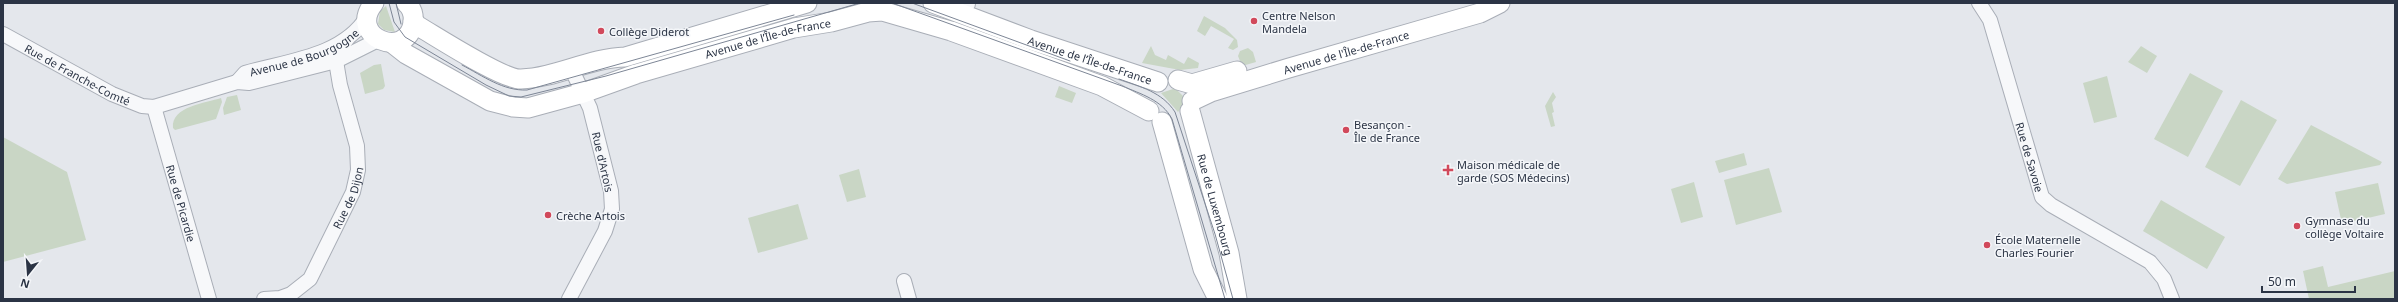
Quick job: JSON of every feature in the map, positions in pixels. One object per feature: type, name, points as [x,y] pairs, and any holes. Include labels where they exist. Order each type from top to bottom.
[{"type":"street","points":[[372,7],[370,32],[385,41],[405,37],[412,28],[412,12],[406,3]]},
{"type":"street","name":"Avenue de l’Île-de-France","points":[[413,21],[495,69],[519,79],[571,68],[606,58],[625,57],[807,3]]},
{"type":"street","name":"Avenue de l’Île-de-France","points":[[933,3],[1031,40],[1158,82]]},
{"type":"street","name":"Avenue de l'Île-de-France","points":[[1178,80],[1192,84],[1473,3]]},
{"type":"street","name":"Avenue de l'Île-de-France","points":[[1191,106],[1211,92],[1480,13],[1500,3]]},
{"type":"street","name":"Rue de Savoie","points":[[1979,3],[1990,20],[2042,197],[2051,205],[2150,262],[2164,279],[2172,299]]},
{"type":"street","name":"Avenue de Bourgogne","points":[[238,82],[245,73],[300,59],[325,50],[348,38],[372,7]]},
{"type":"street","name":"Avenue de l’Île-de-France","points":[[385,41],[498,104],[528,108],[583,93],[636,74],[794,28],[831,22],[867,7],[904,16],[951,31],[1102,86],[1156,116]]},
{"type":"street","name":"Rue de Franche-Comté","points":[[3,34],[129,102],[154,107]]},
{"type":"street","points":[[336,61],[341,47],[348,38]]},
{"type":"street","name":"Avenue de Bourgogne","points":[[154,107],[238,82],[249,83],[336,61],[385,41]]},
{"type":"street","name":"Rue de Dijon","points":[[264,299],[280,298],[291,294],[310,279],[353,192],[358,170],[357,146],[340,85],[336,61]]},
{"type":"street","name":"Rue d'Artois","points":[[569,299],[604,231],[612,209],[611,191],[590,108],[571,68]]},
{"type":"street","points":[[1156,116],[1167,124],[1179,122],[1191,106],[1186,85],[1178,80],[1164,80],[1158,82],[1148,96],[1156,116],[1203,269],[1218,299]]},
{"type":"street","name":"Rue de Luxembourg","points":[[1191,106],[1229,253],[1232,282],[1237,299]]},
{"type":"street","name":"Rue de Picardie","points":[[154,107],[209,299]]},
{"type":"street","points":[[904,281],[909,299]]},
{"type":"green space","points":[[386,6],[395,32],[384,30],[378,24],[380,11]]},
{"type":"green space","points":[[1204,16],[1225,28],[1237,40],[1238,47],[1233,50],[1228,48],[1234,39],[1211,26],[1205,36],[1197,31]]},
{"type":"green space","points":[[1151,46],[1155,55],[1166,60],[1168,55],[1184,64],[1188,57],[1199,63],[1198,68],[1180,70],[1142,63]]},
{"type":"green space","points":[[2141,46],[2157,56],[2147,73],[2128,62]]},
{"type":"green space","points":[[1248,48],[1253,52],[1256,62],[1242,66],[1238,56],[1240,51]]},
{"type":"green space","points":[[381,64],[385,86],[383,89],[365,94],[360,73],[374,65]]},
{"type":"green space","points":[[2190,73],[2223,91],[2188,157],[2154,139]]},
{"type":"green space","points":[[2107,76],[2117,117],[2094,123],[2083,83]]},
{"type":"green space","points":[[1059,86],[1076,93],[1072,103],[1055,97]]},
{"type":"green space","points":[[1173,89],[1177,90],[1183,96],[1183,106],[1178,112],[1161,93]]},
{"type":"green space","points":[[1553,92],[1556,97],[1552,103],[1554,112],[1552,113],[1555,126],[1551,127],[1545,106]]},
{"type":"green space","points":[[237,95],[241,110],[224,115],[223,108],[227,97]]},
{"type":"green space","points":[[221,98],[222,102],[216,119],[175,130],[173,128],[174,121],[183,110]]},
{"type":"green space","points":[[2241,100],[2277,120],[2240,186],[2205,167]]},
{"type":"green space","points":[[2311,125],[2382,162],[2380,165],[2287,184],[2278,179]]},
{"type":"green space","points":[[3,137],[67,172],[86,240],[3,262]]},
{"type":"green space","points":[[1744,153],[1747,165],[1719,173],[1715,161]]},
{"type":"green space","points":[[1769,168],[1782,212],[1736,225],[1724,180]]},
{"type":"green space","points":[[859,169],[866,197],[847,202],[839,175]]},
{"type":"green space","points":[[1694,182],[1703,217],[1681,223],[1671,189]]},
{"type":"green space","points":[[2378,183],[2385,214],[2342,224],[2335,192]]},
{"type":"green space","points":[[2161,200],[2225,237],[2207,269],[2143,231]]},
{"type":"green space","points":[[798,204],[808,239],[758,253],[748,218]]},
{"type":"green space","points":[[2323,266],[2328,287],[2395,271],[2395,299],[2309,299],[2303,271]]},
{"type":"tram line","points":[[389,3],[394,22],[405,37],[486,85],[509,96],[521,97],[606,76],[860,3]]},
{"type":"tram line","points":[[396,3],[401,24]]},
{"type":"tram line","points":[[892,3],[1122,86],[1150,98],[1163,107],[1172,119],[1225,299]]},
{"type":"tram line","points":[[912,3],[1070,61]]},
{"type":"tram line","points":[[462,65],[501,85],[518,90],[527,90],[794,15]]},
{"type":"tram line","points":[[1119,79],[1157,95],[1170,105],[1175,112],[1215,234],[1233,299]]},
{"type":"place","name":"Centre Nelson Mandela","points":[[1254,21]]},
{"type":"place","name":"Collège Diderot","points":[[601,31]]},
{"type":"place","name":"Besançon - Île de France","points":[[1346,130]]},
{"type":"place","name":"Maison médicale de garde (SOS Médecins)","points":[[1448,170]]},
{"type":"place","name":"Crèche Artois","points":[[548,215]]},
{"type":"place","name":"Gymnase du collège Voltaire","points":[[2297,226]]},
{"type":"place","name":"École Maternelle Charles Fourier","points":[[1987,245]]}]
